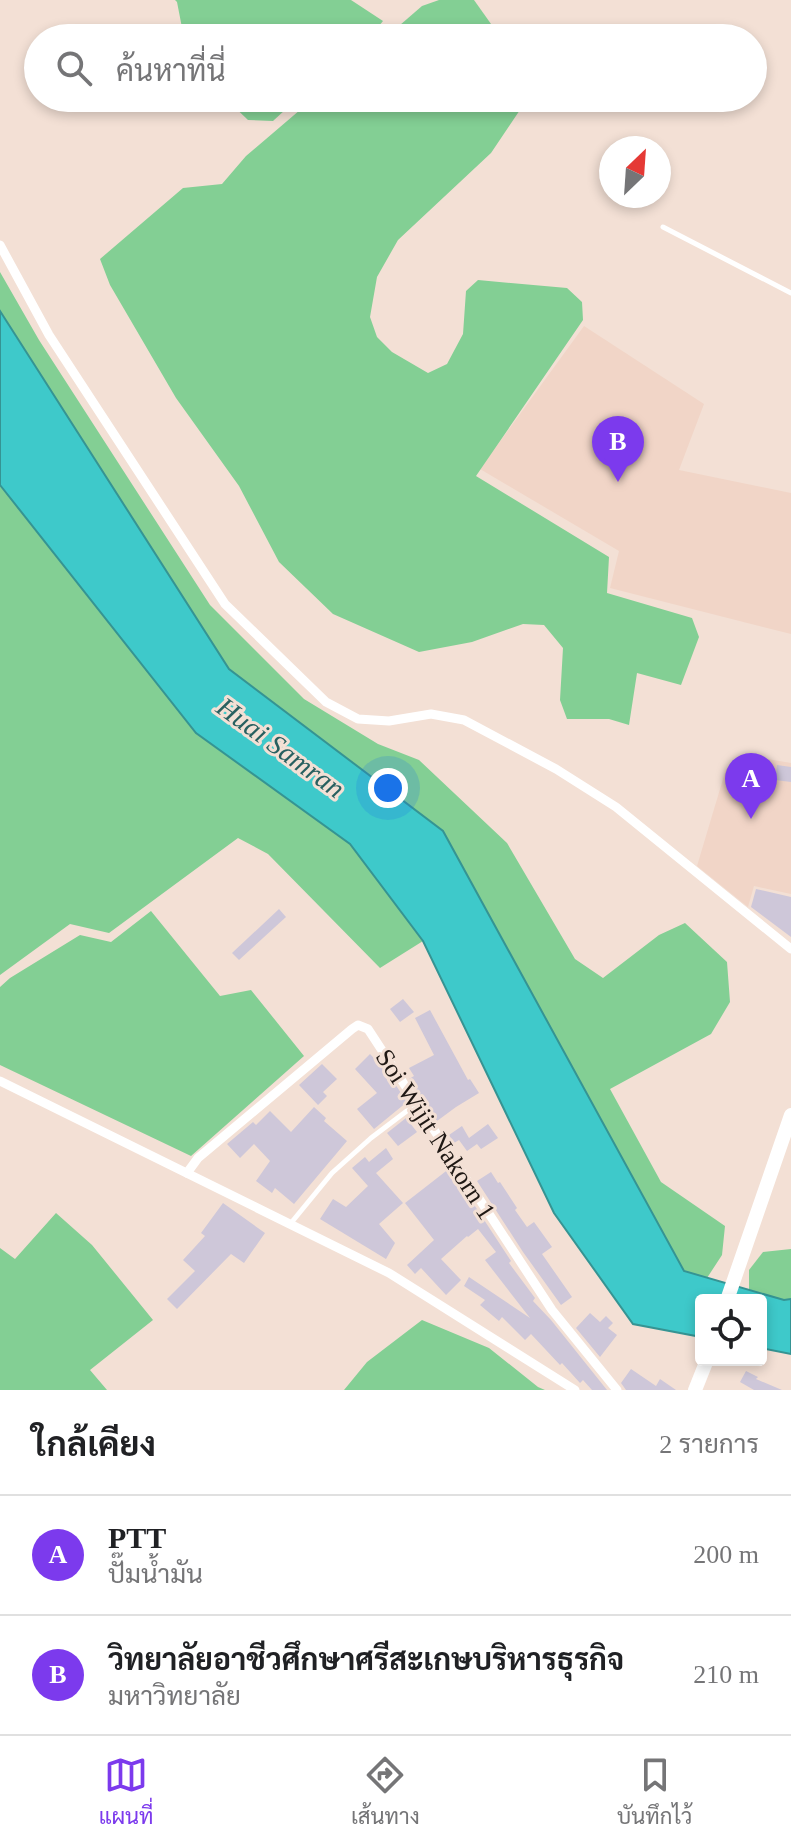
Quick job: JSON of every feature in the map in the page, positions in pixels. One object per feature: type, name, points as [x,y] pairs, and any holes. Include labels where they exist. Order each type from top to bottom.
[{"type":"street","points":[[0,245],[49,335],[225,604],[326,702],[358,719],[389,721],[431,714],[464,720],[517,748],[616,807],[791,949]]},
{"type":"street","name":"Soi Wijit Nakorn 1","points":[[187,1173],[198,1158],[358,1025],[368,1029],[552,1310],[617,1390]]},
{"type":"street","points":[[0,1081],[389,1273],[575,1390]]},
{"type":"street","points":[[729,1294],[791,1115]]},
{"type":"street","points":[[695,1390],[705,1366]]},
{"type":"lane","points":[[663,227],[791,293]]},
{"type":"lane","points":[[290,1224],[332,1173],[416,1103]]},
{"type":"shaded area","points":[[584,326],[704,404],[679,470],[791,493],[791,634],[610,588],[619,551],[480,469]]},
{"type":"shaded area","points":[[744,755],[791,763],[791,894],[754,886],[748,907],[697,866],[726,769],[741,773]]},
{"type":"green space","points":[[175,0],[351,0],[383,21],[381,24],[181,24]]},
{"type":"green space","points":[[439,0],[474,0],[491,24],[401,24],[422,6]]},
{"type":"green space","points":[[240,112],[283,112],[273,121],[248,120]]},
{"type":"green space","points":[[298,112],[519,112],[491,153],[398,240],[377,277],[370,317],[377,337],[392,352],[428,373],[447,364],[463,334],[466,291],[478,280],[567,288],[582,302],[583,320],[476,476],[609,557],[607,593],[692,618],[699,637],[681,685],[637,673],[629,725],[609,719],[567,719],[560,700],[563,648],[544,625],[523,624],[472,642],[419,652],[333,614],[279,562],[239,486],[176,398],[110,285],[100,259],[183,188],[222,184],[246,156]]},
{"type":"green space","points":[[0,272],[39,340],[210,605],[304,699],[378,744],[419,760],[507,843],[575,959],[603,978],[659,935],[685,923],[727,962],[730,1002],[711,1034],[610,1089],[661,1182],[725,1226],[722,1255],[707,1278],[684,1272],[443,831],[229,669],[0,311]]},
{"type":"green space","points":[[0,485],[196,733],[350,844],[423,941],[380,968],[268,854],[238,838],[109,933],[70,924],[0,975]]},
{"type":"green space","points":[[151,911],[220,996],[251,990],[304,1056],[191,1156],[0,1065],[0,987],[80,935],[111,942]]},
{"type":"green space","points":[[56,1213],[92,1245],[153,1320],[90,1370],[107,1390],[0,1390],[0,1248],[15,1259]]},
{"type":"green space","points":[[791,1249],[791,1299],[784,1300],[749,1290],[749,1270],[763,1252]]},
{"type":"green space","points":[[422,1320],[489,1348],[545,1390],[344,1390],[367,1362]]},
{"type":"water","name":"Huai Samran","points":[[0,311],[229,669],[443,831],[684,1271],[763,1294],[695,1294],[695,1336],[633,1324],[554,1213],[423,941],[350,844],[196,733],[0,485]]},
{"type":"water","points":[[767,1295],[791,1299],[791,1354],[767,1349]]},
{"type":"building","points":[[756,761],[765,778],[747,787],[741,775],[748,771],[745,766]]},
{"type":"building","points":[[777,765],[791,767],[791,782],[775,780]]},
{"type":"building","points":[[756,889],[791,897],[791,937],[751,907]]},
{"type":"building","points":[[279,909],[286,917],[239,960],[232,953]]},
{"type":"building","points":[[403,999],[414,1012],[400,1022],[390,1009]]},
{"type":"building","points":[[430,1010],[468,1080],[479,1093],[437,1121],[409,1079],[414,1076],[409,1068],[434,1055],[415,1018]]},
{"type":"building","points":[[370,1054],[387,1072],[407,1102],[374,1129],[357,1109],[377,1093],[355,1069]]},
{"type":"building","points":[[322,1064],[337,1079],[323,1092],[327,1096],[318,1105],[299,1085]]},
{"type":"building","points":[[314,1107],[326,1118],[324,1121],[347,1141],[294,1204],[275,1188],[272,1193],[256,1181],[270,1161],[254,1144],[240,1158],[227,1144],[253,1122],[256,1125],[270,1111],[291,1132]]},
{"type":"building","points":[[406,1118],[417,1132],[398,1146],[387,1133]]},
{"type":"building","points":[[488,1124],[498,1138],[481,1149],[477,1144],[467,1151],[459,1140],[454,1143],[449,1135],[462,1126],[469,1138]]},
{"type":"building","points":[[386,1148],[393,1159],[376,1173],[403,1203],[379,1224],[395,1243],[386,1259],[320,1219],[333,1199],[346,1207],[368,1186],[352,1168],[365,1157],[369,1162]]},
{"type":"building","points":[[450,1168],[511,1261],[509,1263],[535,1298],[533,1301],[607,1390],[592,1390],[583,1380],[580,1383],[531,1334],[525,1340],[502,1317],[499,1321],[480,1305],[485,1300],[464,1286],[469,1277],[530,1318],[485,1260],[496,1252],[478,1229],[441,1259],[461,1280],[446,1295],[421,1268],[415,1274],[407,1265],[434,1240],[405,1203]]},
{"type":"building","points":[[491,1172],[527,1227],[534,1222],[552,1247],[542,1254],[572,1297],[561,1305],[477,1181]]},
{"type":"building","points":[[223,1203],[265,1233],[244,1263],[231,1254],[177,1309],[167,1299],[195,1271],[183,1260],[205,1236],[201,1233]]},
{"type":"building","points":[[590,1313],[600,1322],[606,1316],[613,1323],[608,1328],[617,1335],[600,1357],[576,1328]]},
{"type":"building","points":[[631,1369],[656,1386],[660,1379],[676,1390],[626,1390],[621,1383]]},
{"type":"building","points":[[746,1371],[758,1377],[756,1379],[782,1390],[754,1390],[740,1382]]},
{"type":"place","name":"วิทยาลัยอาชีวศึกษาศรีสะเกษบริหารธุรกิจ","points":[[618,482]]},
{"type":"place","name":"PTT","points":[[751,819]]}]
